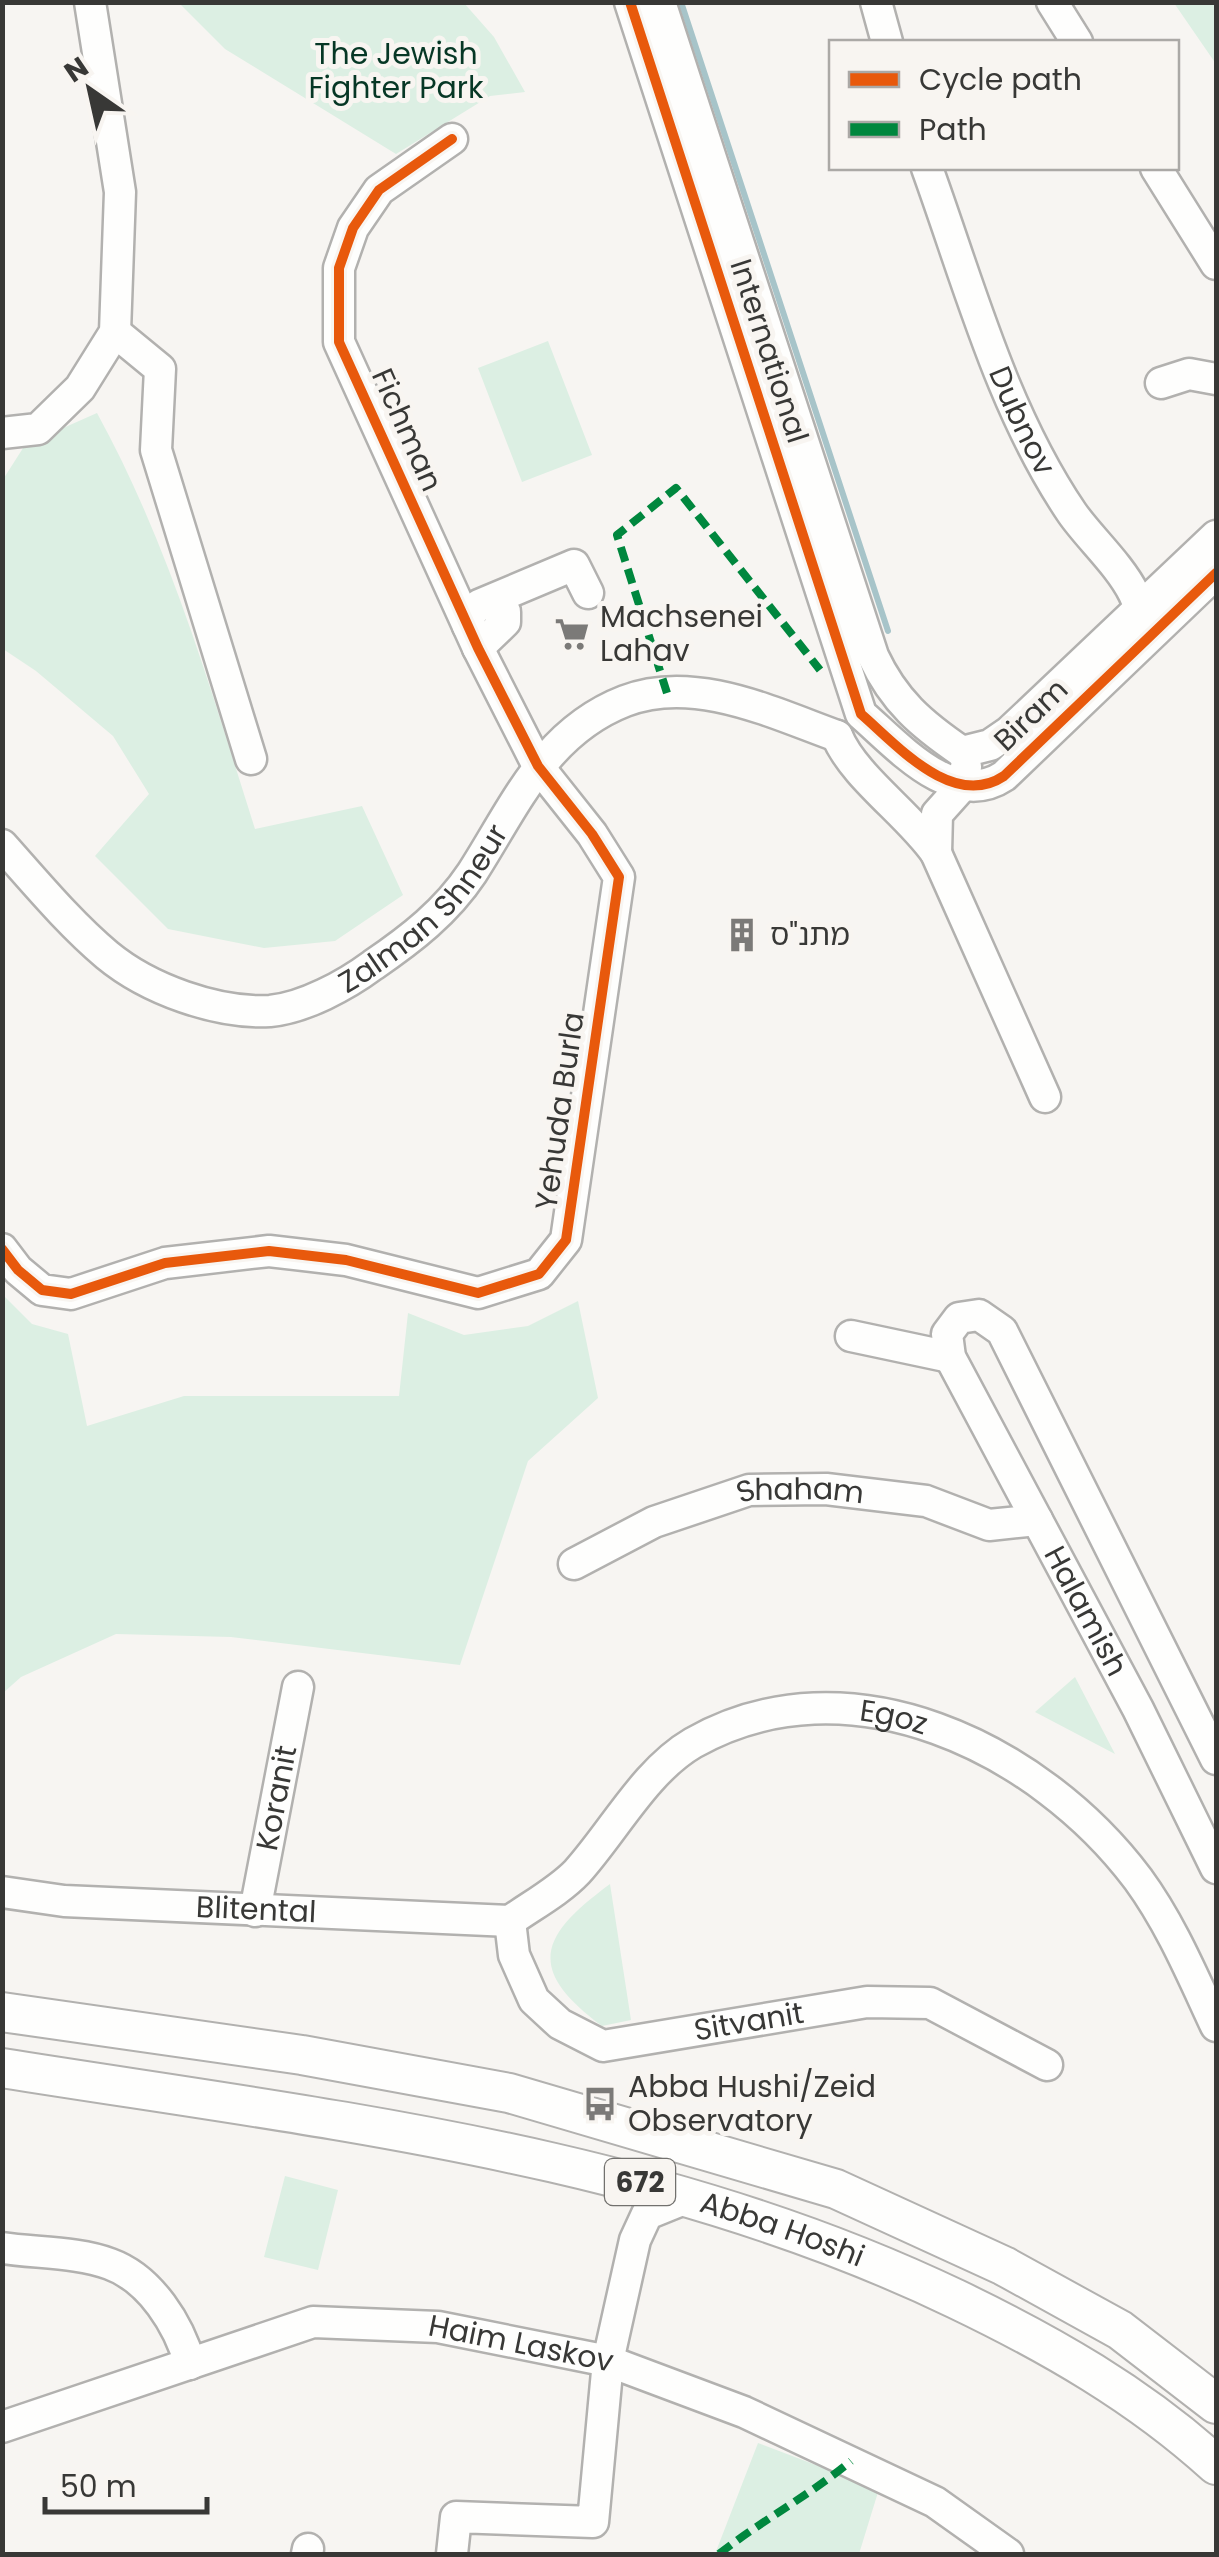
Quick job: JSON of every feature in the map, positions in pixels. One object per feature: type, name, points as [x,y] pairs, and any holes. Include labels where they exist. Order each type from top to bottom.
[{"type":"main road","name":"Abba Hoshi","points":[[2,2012],[302,2055],[509,2093],[836,2189],[1004,2266],[1120,2330],[1216,2404]]},
{"type":"main road","name":"Abba Hoshi","points":[[2,2068],[477,2144],[592,2169],[786,2226],[878,2262],[990,2315],[1105,2378],[1170,2424],[1216,2465]]},
{"type":"street","points":[[2,433],[38,429],[80,388],[115,332],[120,192],[90,2]]},
{"type":"street","name":"International","points":[[630,2],[861,714]]},
{"type":"street","name":"International","points":[[660,2],[873,656],[893,695],[916,721],[962,752]]},
{"type":"street","points":[[876,2],[886,40]]},
{"type":"street","points":[[1052,2],[1076,40]]},
{"type":"street","name":"Fichman","points":[[452,139],[404,168],[379,190],[354,228],[339,268],[339,342],[478,626],[538,766]]},
{"type":"street","name":"Dubnov","points":[[928,170],[1026,433],[1071,512],[1142,604]]},
{"type":"street","points":[[1157,170],[1216,264]]},
{"type":"street","points":[[115,332],[160,369],[156,450],[251,759]]},
{"type":"street","points":[[1161,382],[1188,374],[1216,379]]},
{"type":"street","name":"Biram","points":[[962,752],[990,745],[1009,732],[1216,536]]},
{"type":"street","points":[[478,626],[574,565],[588,592]]},
{"type":"street","name":"Biram","points":[[963,785],[989,784],[1004,776],[1216,573]]},
{"type":"street","points":[[1134,650],[1144,633],[1142,604]]},
{"type":"street","name":"Zalman Shneur","points":[[2,845],[110,957],[171,991],[220,1006],[272,1011],[356,978],[424,929],[470,875],[538,766],[588,718],[648,695],[726,698],[837,736]]},
{"type":"street","points":[[916,721],[861,714],[837,736],[851,758],[925,817],[936,853],[1045,1097]]},
{"type":"street","points":[[861,714],[924,766],[963,785]]},
{"type":"street","points":[[925,817],[963,785],[966,768],[962,752]]},
{"type":"street","name":"Yehuda Burla","points":[[2,1249],[18,1270],[42,1290],[71,1294],[164,1264],[268,1251],[346,1260],[478,1293],[539,1274],[566,1240],[619,877],[538,766]]},
{"type":"street","name":"Halamish","points":[[1216,1758],[1002,1331],[978,1315],[959,1318],[947,1334],[950,1357],[1138,1709],[1216,1868]]},
{"type":"street","points":[[852,1336],[950,1357]]},
{"type":"street","name":"Shaham","points":[[574,1564],[654,1522],[749,1490],[826,1490],[926,1501],[989,1525],[1037,1520]]},
{"type":"street","name":"Koranit","points":[[255,1911],[298,1686]]},
{"type":"street","name":"Egoz","points":[[510,1921],[573,1876],[670,1760],[691,1744],[778,1709],[854,1708],[934,1726],[1024,1772],[1099,1835],[1139,1880],[1216,2026]]},
{"type":"street","name":"Blitental","points":[[2,1892],[64,1901],[510,1921]]},
{"type":"street","name":"Sitvanit","points":[[510,1921],[514,1955],[534,2000],[560,2024],[603,2046],[867,2002],[930,2003],[1047,2065]]},
{"type":"street","points":[[592,2169],[618,2193],[635,2240]]},
{"type":"street","points":[[452,2554],[456,2516],[593,2522],[608,2361],[635,2240],[648,2214],[689,2197]]},
{"type":"street","points":[[2,2248],[111,2264],[161,2306],[182,2333],[190,2364]]},
{"type":"street","name":"Haim Laskov","points":[[2,2428],[313,2322],[438,2327],[608,2361],[744,2412],[935,2502],[1008,2554]]},
{"type":"green space","name":"The Jewish Fighter Park","points":[[179,3],[464,3],[494,37],[525,92],[490,96],[396,154],[225,49]]},
{"type":"green space","points":[[1174,3],[1216,3],[1216,64]]},
{"type":"green space","points":[[548,341],[592,455],[522,482],[478,368]]},
{"type":"green space","points":[[97,413],[167,565],[255,829],[362,806],[403,895],[335,941],[264,948],[168,929],[95,856],[149,794],[113,736],[36,671],[3,649],[2,481],[25,445]]},
{"type":"green space","points":[[2,1294],[32,1324],[68,1334],[87,1426],[184,1396],[399,1396],[408,1313],[464,1335],[528,1326],[578,1301],[598,1398],[528,1461],[460,1665],[231,1637],[116,1634],[21,1677],[3,1693]]},
{"type":"green space","points":[[1075,1677],[1115,1754],[1035,1712]]},
{"type":"green space","points":[[610,1884],[631,2020],[602,2026],[561,1987],[552,1969],[551,1952],[569,1920]]},
{"type":"green space","points":[[285,2176],[338,2190],[318,2270],[264,2257]]},
{"type":"green space","points":[[758,2443],[879,2489],[859,2554],[715,2554]]},
{"type":"waterway","points":[[681,2],[888,631]]},
{"type":"marked path","points":[[667,693],[617,535],[676,488],[820,670]]},
{"type":"marked path","points":[[719,2554],[851,2461]]},
{"type":"cycle path","points":[[630,2],[861,714],[927,769],[965,785],[985,784],[1004,776],[1216,573]]},
{"type":"cycle path","points":[[2,1249],[18,1270],[42,1290],[71,1294],[165,1263],[269,1251],[346,1260],[478,1293],[539,1274],[566,1240],[619,877],[592,834],[538,766],[478,648],[339,342],[339,268],[353,228],[379,190],[452,139]]},
{"type":"place","name":"Machsenei Lahav","points":[[572,634]]},
{"type":"place","name":"מתנ\"ס","points":[[742,935]]},
{"type":"place","name":"Abba Hushi/Zeid Observatory","points":[[600,2104]]}]
